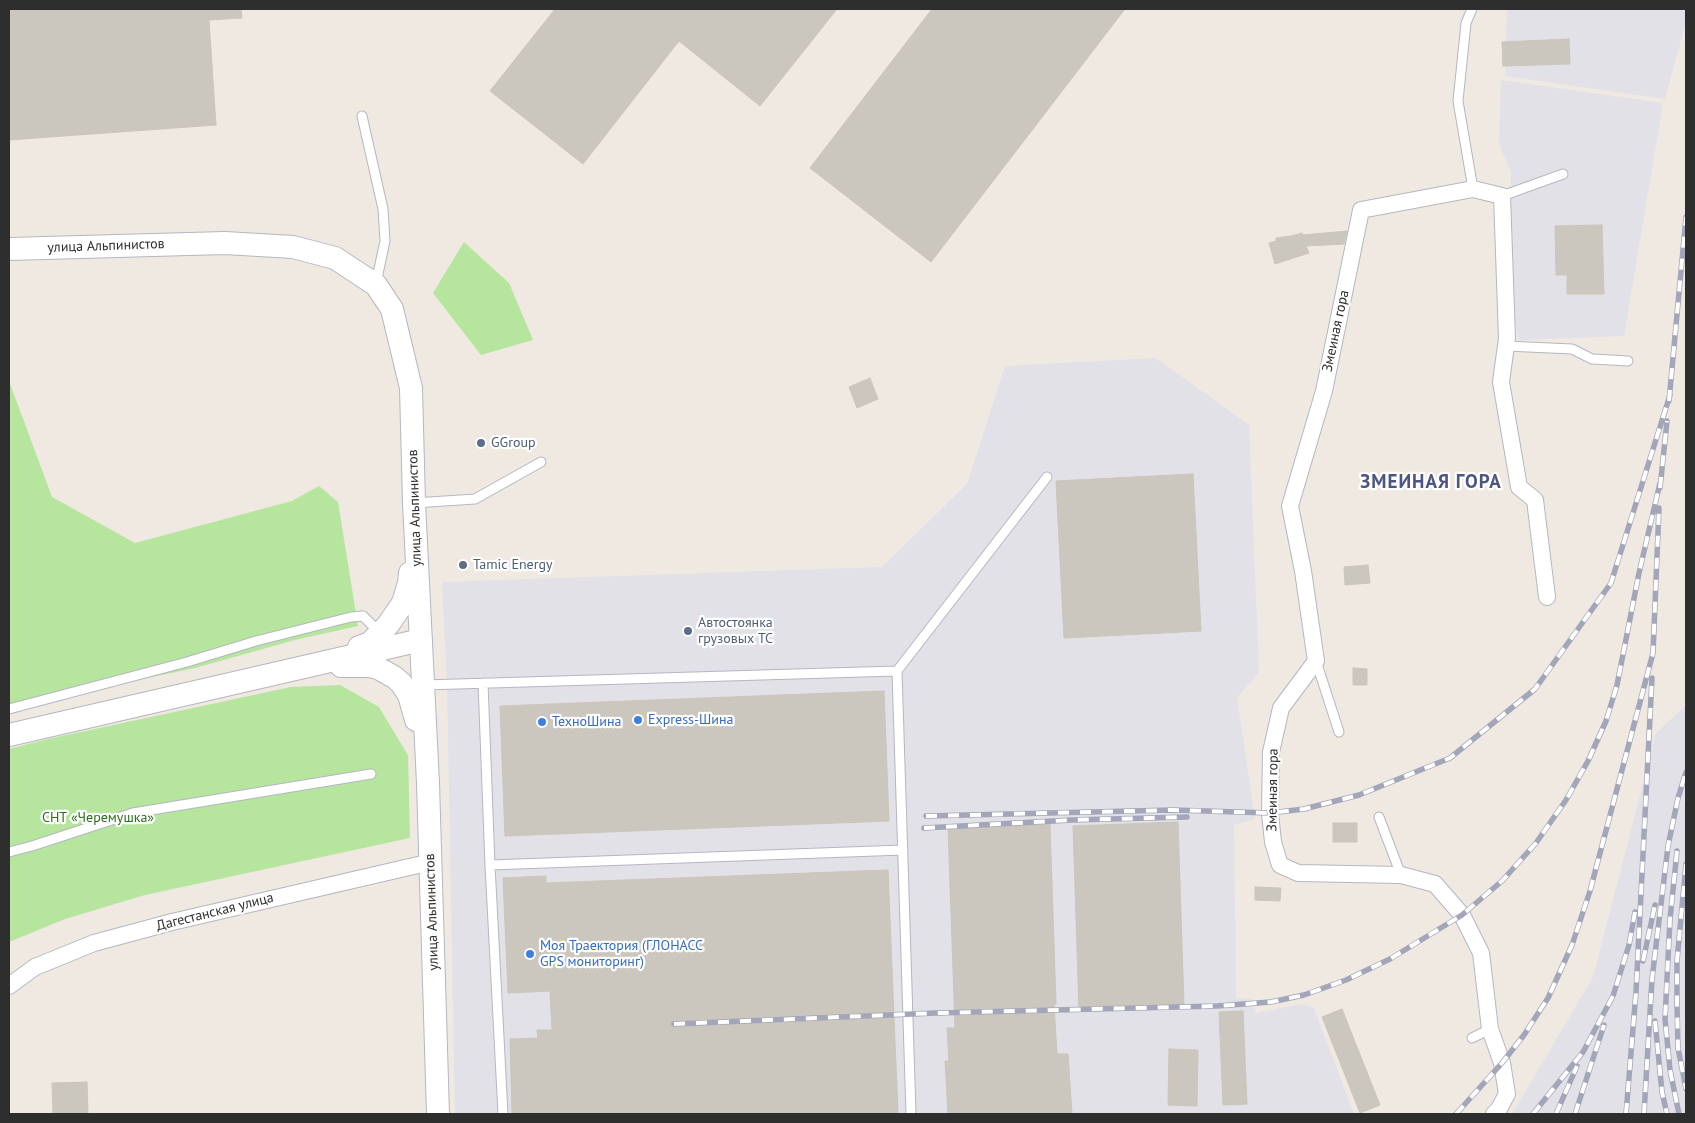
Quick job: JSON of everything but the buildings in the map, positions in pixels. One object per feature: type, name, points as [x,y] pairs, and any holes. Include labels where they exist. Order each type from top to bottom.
[{"type":"main road","name":"улица Альпинистов","points":[[9,249],[225,243],[293,247],[335,258],[376,285],[392,309],[411,388],[414,507],[431,862],[438,1114]]},
{"type":"main road","points":[[321,662],[370,643],[381,634],[403,603],[409,583],[414,507]]},
{"type":"main road","points":[[9,735],[421,640]]},
{"type":"main road","points":[[268,675],[346,666],[369,666],[378,668],[394,677],[401,683],[414,706],[428,783]]},
{"type":"street","name":"Змеиная гора","points":[[1401,875],[1298,873],[1280,865],[1273,842],[1270,813],[1271,752],[1282,708],[1316,661],[1290,506],[1324,392],[1361,210],[1473,189],[1502,196]]},
{"type":"street","points":[[1502,196],[1507,338],[1501,382],[1519,487],[1535,500],[1547,597]]},
{"type":"street","name":"Дагестанская улица","points":[[9,986],[36,967],[94,943],[191,918],[431,862]]},
{"type":"street","points":[[1401,875],[1435,884],[1462,915],[1481,953],[1490,1029],[1502,1063],[1507,1094],[1494,1114]]},
{"type":"lane","points":[[1472,9],[1466,23],[1458,101],[1473,189]]},
{"type":"lane","points":[[362,116],[383,208],[386,241],[376,285]]},
{"type":"lane","points":[[1502,196],[1563,174]]},
{"type":"lane","points":[[1506,346],[1572,349],[1592,359],[1628,361]]},
{"type":"lane","points":[[414,507],[475,499],[541,462]]},
{"type":"lane","points":[[911,1114],[897,671],[1047,477]]},
{"type":"lane","points":[[9,709],[187,662],[256,641],[351,617],[363,616],[381,634]]},
{"type":"lane","points":[[1316,661],[1339,732]]},
{"type":"lane","points":[[423,685],[897,671]]},
{"type":"lane","points":[[483,683],[503,1114]]},
{"type":"lane","points":[[9,852],[133,813],[371,774]]},
{"type":"lane","points":[[1379,817],[1401,875]]},
{"type":"lane","points":[[490,864],[903,850]]},
{"type":"lane","points":[[1472,1038],[1490,1029]]},
{"type":"shaded area","points":[[1507,9],[1686,9],[1686,22],[1665,99],[1505,76]]},
{"type":"shaded area","points":[[1501,80],[1663,103],[1624,336],[1519,340],[1509,293],[1511,173],[1499,144]]},
{"type":"shaded area","points":[[1156,358],[1249,425],[1259,672],[1237,698],[1255,819],[1234,825],[1236,998],[1253,999],[1256,1013],[1302,1004],[1314,1008],[1354,1114],[455,1114],[447,684],[442,582],[882,567],[967,484],[1005,366]]},
{"type":"shaded area","points":[[1686,705],[1686,1114],[1512,1114],[1593,977],[1656,733]]},
{"type":"green space","points":[[464,242],[509,283],[533,340],[481,355],[433,293]]},
{"type":"green space","points":[[9,381],[52,497],[135,543],[292,501],[319,486],[338,502],[358,626],[295,640],[195,668],[9,707]]},
{"type":"green space","name":"СНТ «Черемушка»","points":[[340,685],[379,707],[408,755],[410,838],[145,895],[65,919],[9,942],[9,749],[291,687]]},
{"type":"railway","points":[[1669,401],[1686,217]]},
{"type":"railway","points":[[926,816],[1173,810],[1270,813],[1304,809],[1359,795],[1450,758],[1535,689],[1611,583],[1670,395]]},
{"type":"railway","points":[[1660,488],[1667,421]]},
{"type":"railway","points":[[674,1024],[936,1013],[1217,1006],[1271,1002],[1304,995],[1346,980],[1390,959],[1462,915],[1502,881],[1536,843],[1566,800],[1588,761],[1606,721],[1617,685],[1639,573],[1660,483]]},
{"type":"railway","points":[[1456,1114],[1502,1063],[1524,1035],[1548,998],[1572,945],[1590,891],[1653,653],[1659,508]]},
{"type":"railway","points":[[1626,1114],[1636,992],[1652,678]]},
{"type":"railway","points":[[1644,1114],[1652,979],[1668,846],[1678,798],[1686,772]]},
{"type":"railway","points":[[924,828],[1072,820],[1187,817]]},
{"type":"railway","points":[[1677,851],[1670,919],[1665,1019],[1670,1070],[1679,1114]]},
{"type":"railway","points":[[1686,864],[1677,961],[1678,1048],[1686,1089]]},
{"type":"railway","points":[[1643,961],[1655,905]]},
{"type":"railway","points":[[1533,1114],[1583,1052],[1613,996],[1629,945],[1635,912]]},
{"type":"railway","points":[[1655,1021],[1662,1092],[1667,1114]]},
{"type":"railway","points":[[1575,1114],[1604,1025]]},
{"type":"railway","points":[[1556,1114],[1577,1066]]},
{"type":"place","name":"GGroup","points":[[481,443]]},
{"type":"place","name":"Tamic Energy","points":[[463,565]]},
{"type":"place","name":"Автостоянка грузовых ТС","points":[[688,631]]},
{"type":"place","name":"Express-Шина","points":[[638,720]]},
{"type":"place","name":"ТехноШина","points":[[542,722]]},
{"type":"place","name":"Моя Траектория (ГЛОНАСС GPS мониторинг)","points":[[530,954]]},
{"type":"district","name":"ЗМЕИНАЯ ГОРА","points":[[1431,483]]}]
